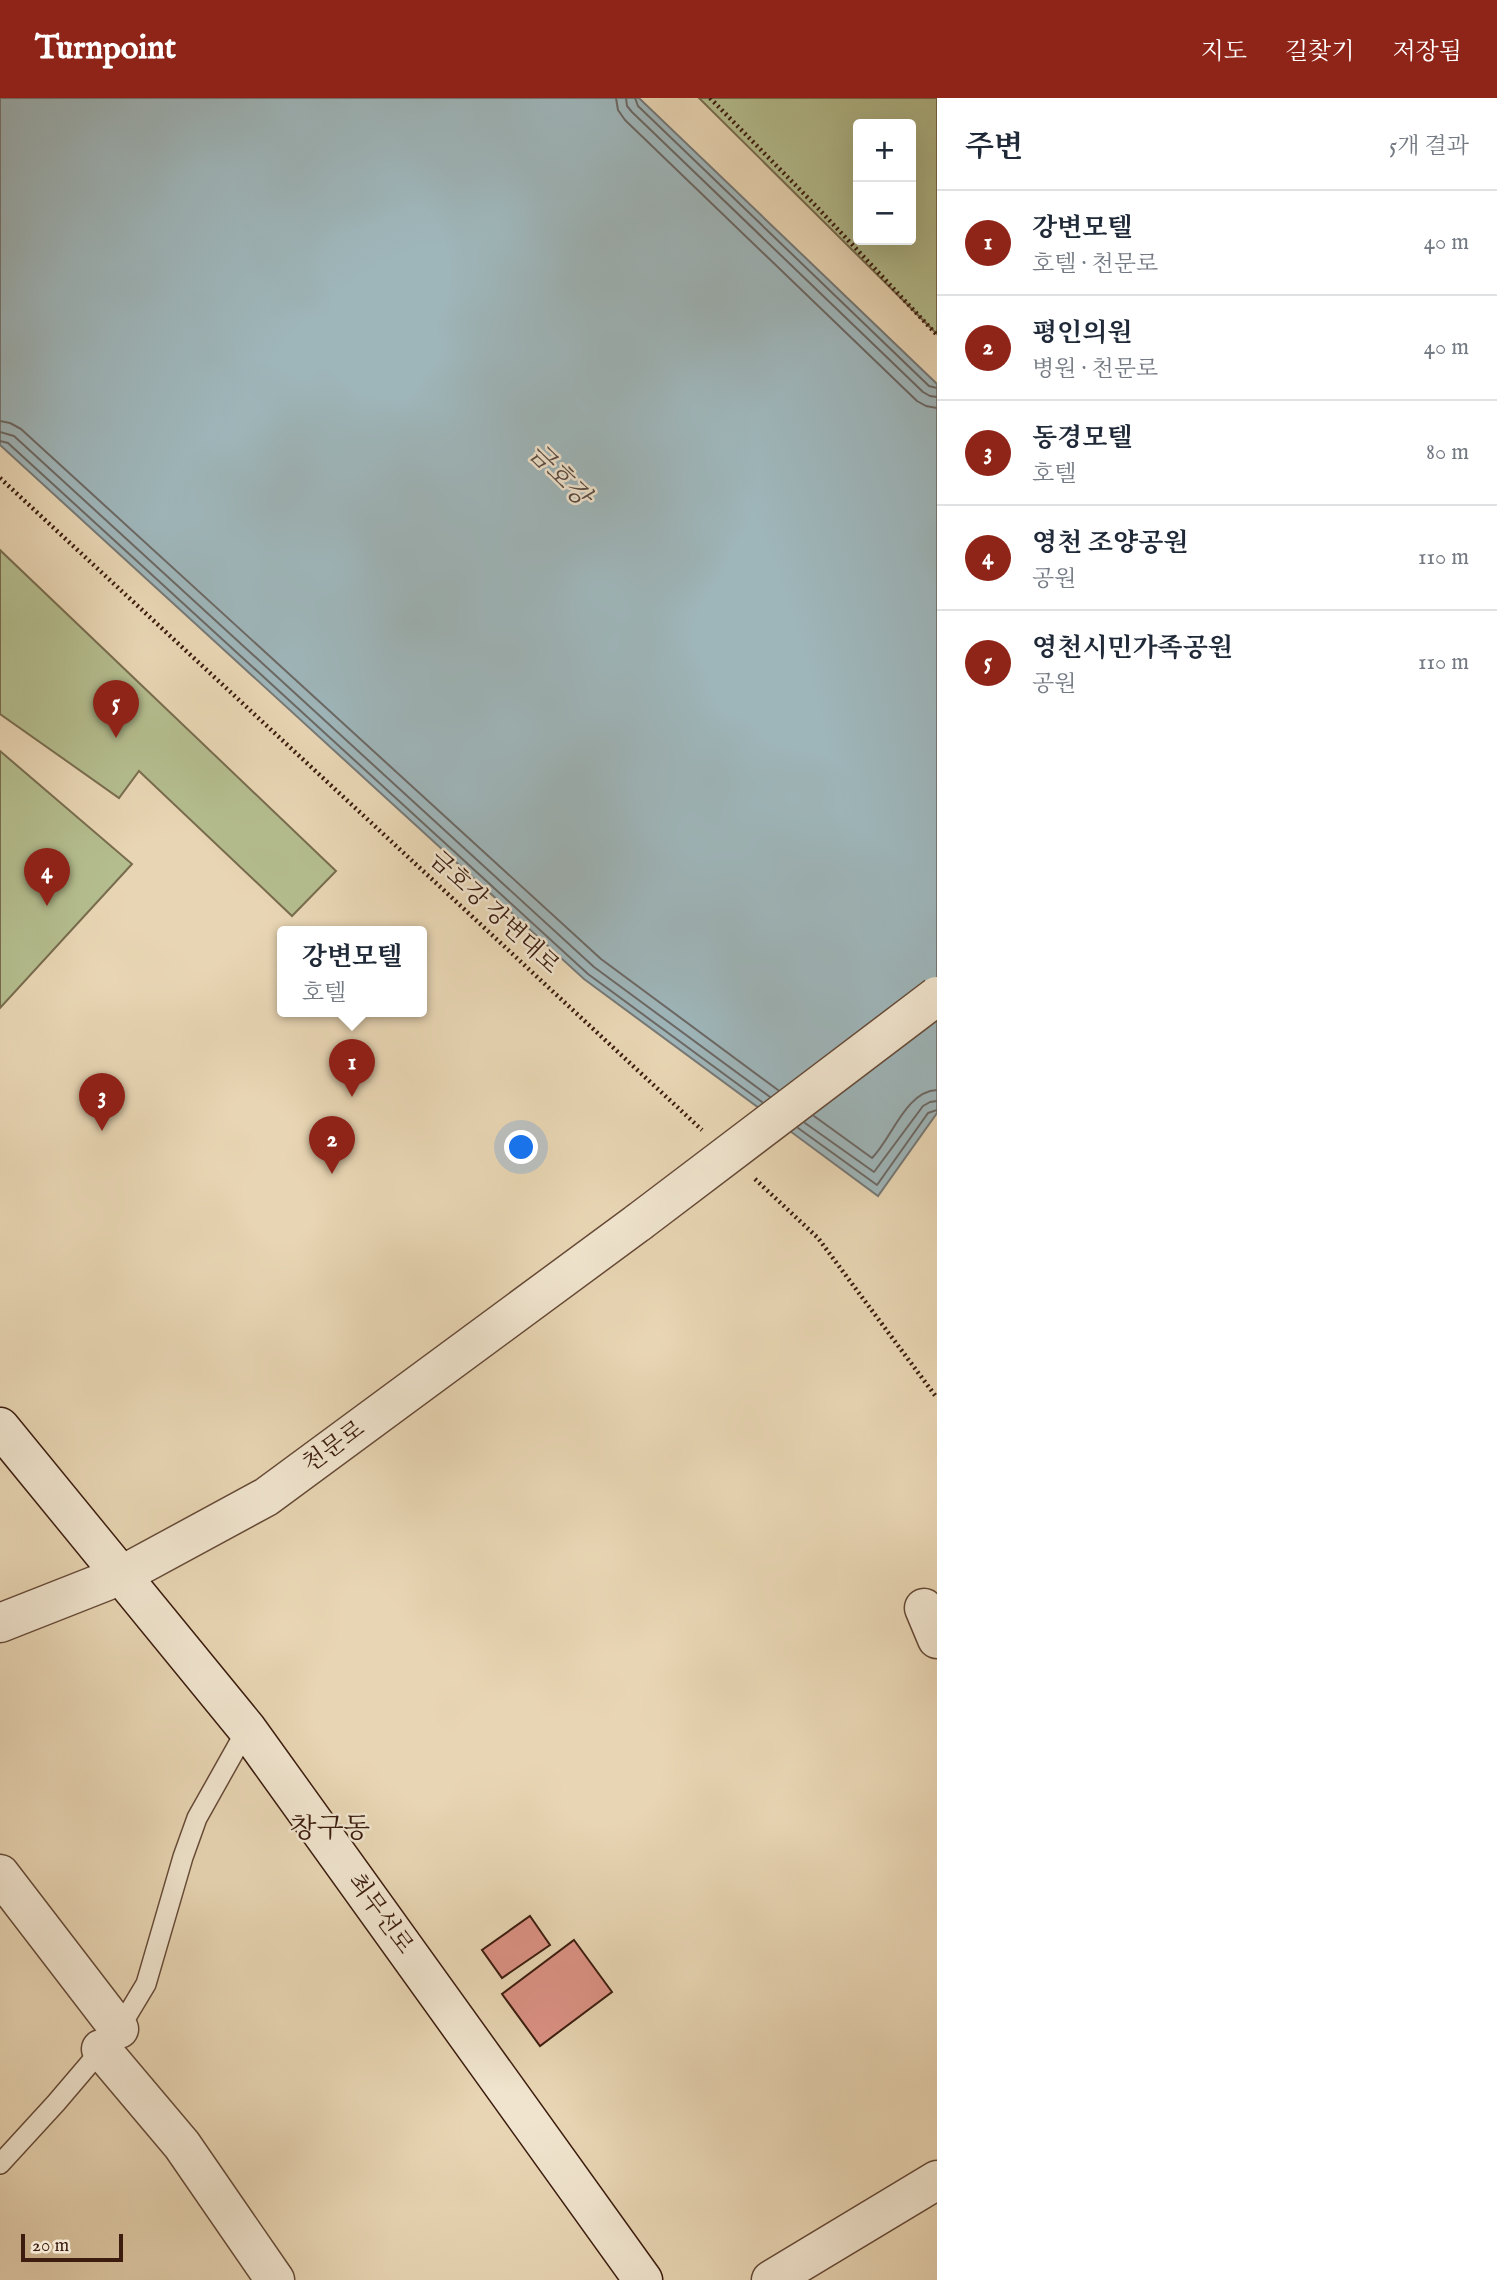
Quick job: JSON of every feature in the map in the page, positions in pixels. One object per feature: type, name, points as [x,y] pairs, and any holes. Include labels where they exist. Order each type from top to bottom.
[{"type":"street","name":"천문로","points":[[0,1623],[122,1575],[266,1497],[639,1222],[937,996]]},
{"type":"street","name":"최무선로","points":[[0,1427],[247,1729],[643,2280]]},
{"type":"street","points":[[2,1886],[275,2280]]},
{"type":"street","points":[[771,2280],[937,2180]]},
{"type":"lane","points":[[0,2164],[110,2039],[146,1983],[197,1818],[247,1729]]},
{"type":"path","points":[[710,98],[937,335]]},
{"type":"path","name":"금호강 강변대로","points":[[0,478],[706,1133]]},
{"type":"path","points":[[747,1171],[818,1238],[937,1398]]},
{"type":"green space","points":[[699,98],[937,98],[937,334]]},
{"type":"green space","points":[[0,550],[336,871],[292,916],[139,771],[119,798],[0,714]]},
{"type":"green space","points":[[0,751],[132,864],[0,1008]]},
{"type":"water","name":"금호강","points":[[0,98],[639,98],[937,384],[937,1113],[878,1196],[584,979],[0,445]]},
{"type":"building","points":[[530,1916],[550,1945],[502,1978],[482,1950]]},
{"type":"building","points":[[574,1940],[612,1992],[540,2046],[502,1994]]},
{"type":"place","name":"영천시민가족공원","points":[[116,738]]},
{"type":"place","name":"영천 조양공원","points":[[47,906]]},
{"type":"place","name":"강변모텔","points":[[352,1097]]},
{"type":"place","name":"동경모텔","points":[[102,1131]]},
{"type":"place","name":"평인의원","points":[[332,1174]]},
{"type":"district","name":"창구동","points":[[330,1829]]}]
